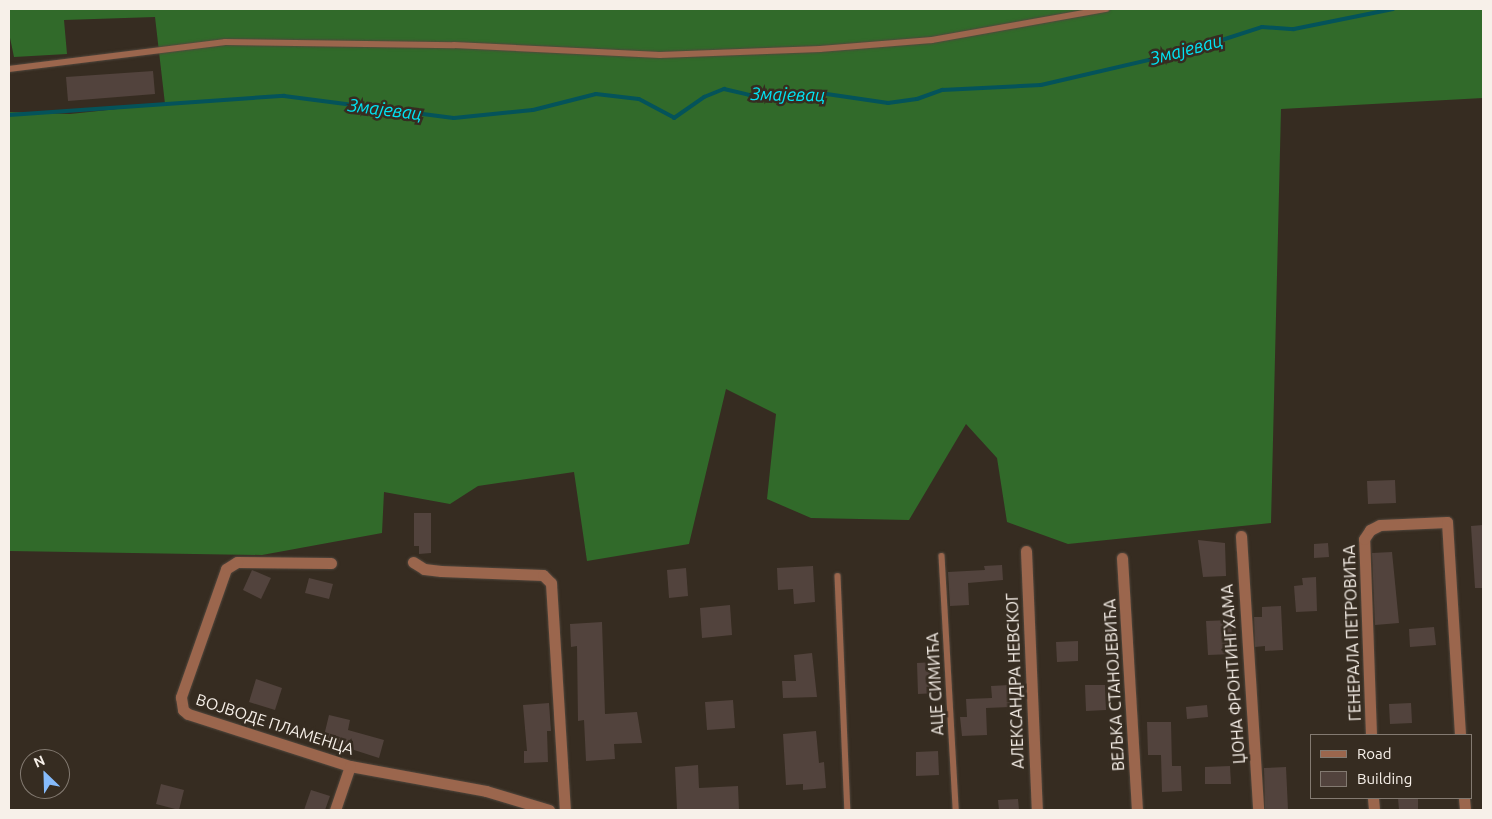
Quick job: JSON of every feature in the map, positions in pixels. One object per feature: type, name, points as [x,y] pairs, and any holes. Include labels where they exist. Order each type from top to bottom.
[{"type":"street","name":"ГЕНЕРАЛА ПЕТРОВИЋА","points":[[1371,734],[1364,539],[1370,530],[1380,525],[1447,522],[1460,734]]},
{"type":"street","name":"ЏОНА ФРОНТИНГХАМА","points":[[1241,536],[1258,810]]},
{"type":"street","name":"АЛЕКСАНДРА НЕВСКОГ","points":[[1026,550],[1037,810]]},
{"type":"street","name":"ВЕЉКА СТАНОЈЕВИЋА","points":[[1122,558],[1138,810]]},
{"type":"street","name":"ВОЈВОДЕ ПЛАМЕНЦА","points":[[331,563],[237,562],[226,569],[180,703],[188,714],[350,766],[486,791],[549,810]]},
{"type":"street","points":[[412,562],[424,569],[533,574],[548,578],[554,593],[557,692],[565,810]]},
{"type":"street","points":[[335,810],[350,766]]},
{"type":"lane","points":[[9,68],[224,42],[454,45],[660,55],[820,49],[932,40],[1106,9]]},
{"type":"lane","name":"АЦЕ СИМИЋА","points":[[942,556],[956,810]]},
{"type":"lane","points":[[838,576],[848,810]]},
{"type":"green space","points":[[9,9],[1483,9],[1483,98],[1281,109],[1271,523],[1068,544],[1007,522],[997,458],[966,424],[909,520],[811,518],[767,499],[776,414],[726,389],[689,544],[587,561],[574,472],[478,486],[450,504],[384,492],[382,533],[262,555],[9,551],[9,112],[70,114],[165,104],[155,17],[64,20],[67,54],[14,57],[9,33]]},
{"type":"building","points":[[153,71],[155,94],[68,101],[66,77]]},
{"type":"building","points":[[1395,480],[1396,503],[1368,504],[1367,481]]},
{"type":"building","points":[[414,513],[431,513],[431,553],[419,554],[419,546],[414,546]]},
{"type":"building","points":[[1483,525],[1483,588],[1475,588],[1471,526]]},
{"type":"building","points":[[1198,540],[1225,543],[1226,576],[1203,577]]},
{"type":"building","points":[[1328,543],[1329,557],[1314,558],[1314,544]]},
{"type":"building","points":[[1392,552],[1399,623],[1375,625],[1372,553]]},
{"type":"building","points":[[1002,565],[1003,580],[968,583],[969,605],[950,606],[948,572],[985,570],[984,566]]},
{"type":"building","points":[[813,566],[815,602],[794,604],[793,589],[778,590],[777,568]]},
{"type":"building","points":[[686,568],[688,596],[669,598],[667,570]]},
{"type":"building","points":[[252,570],[271,578],[261,599],[243,590]]},
{"type":"building","points":[[1316,577],[1317,611],[1296,612],[1294,586],[1303,585],[1302,578]]},
{"type":"building","points":[[309,578],[333,584],[329,599],[305,593]]},
{"type":"building","points":[[730,605],[732,635],[702,638],[700,608]]},
{"type":"building","points":[[1281,606],[1283,650],[1265,651],[1265,646],[1255,647],[1254,617],[1262,617],[1262,607]]},
{"type":"building","points":[[1231,620],[1233,654],[1208,655],[1206,621]]},
{"type":"building","points":[[602,622],[605,714],[637,712],[642,743],[614,744],[615,759],[586,761],[584,720],[578,721],[577,646],[571,647],[570,624]]},
{"type":"building","points":[[1434,627],[1436,645],[1410,647],[1409,629]]},
{"type":"building","points":[[1078,641],[1078,661],[1057,662],[1056,642]]},
{"type":"building","points":[[812,653],[817,697],[783,698],[782,681],[796,681],[794,655]]},
{"type":"building","points":[[935,662],[936,693],[918,694],[917,663]]},
{"type":"building","points":[[256,679],[282,688],[275,710],[249,702]]},
{"type":"building","points":[[1009,685],[1010,707],[986,708],[987,735],[962,736],[960,717],[967,717],[966,699],[992,698],[991,686]]},
{"type":"building","points":[[1085,685],[1105,685],[1106,710],[1086,711]]},
{"type":"building","points":[[733,700],[735,728],[707,730],[705,702]]},
{"type":"building","points":[[549,703],[551,731],[547,731],[548,762],[524,763],[524,751],[527,751],[523,705]]},
{"type":"building","points":[[1411,703],[1412,723],[1390,724],[1389,704]]},
{"type":"building","points":[[1207,705],[1208,717],[1187,719],[1186,707]]},
{"type":"building","points":[[329,715],[350,720],[348,730],[384,740],[379,758],[323,740]]},
{"type":"building","points":[[1147,722],[1171,722],[1172,766],[1181,766],[1182,791],[1162,792],[1161,755],[1148,755]]},
{"type":"building","points":[[816,731],[819,763],[824,762],[826,788],[803,790],[803,784],[786,785],[783,734]]},
{"type":"building","points":[[938,751],[939,775],[916,776],[916,752]]},
{"type":"building","points":[[698,765],[699,788],[738,786],[739,810],[677,810],[675,767]]},
{"type":"building","points":[[1230,766],[1231,784],[1205,784],[1205,767]]},
{"type":"building","points":[[1286,767],[1288,810],[1265,810],[1264,768]]},
{"type":"building","points":[[161,784],[184,790],[179,810],[156,804]]},
{"type":"building","points":[[311,790],[330,796],[325,810],[304,810]]},
{"type":"building","points":[[1018,799],[1019,810],[999,810],[998,800]]},
{"type":"building","points":[[1398,799],[1418,799],[1418,810],[1399,810]]},
{"type":"waterway","name":"Змајевац","points":[[9,115],[284,96],[454,118],[533,110],[596,94],[639,99],[674,118],[704,97],[724,89],[749,95],[778,97],[813,92],[888,103],[917,99],[942,90],[1041,85],[1191,50],[1262,27],[1294,29],[1393,9]]}]
